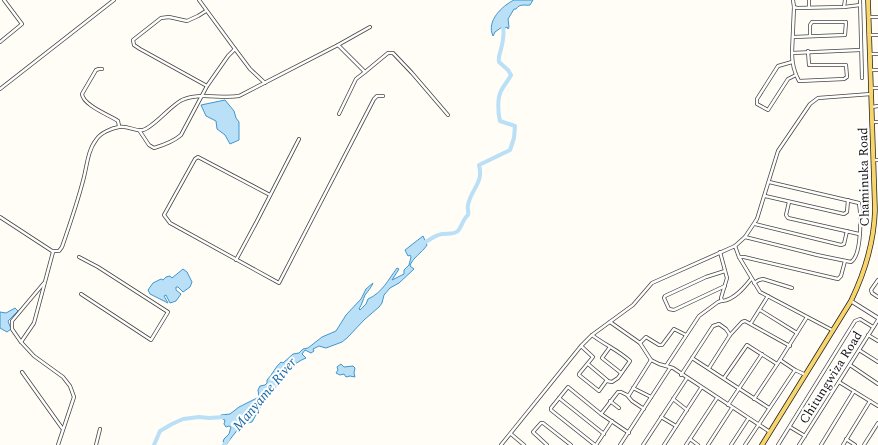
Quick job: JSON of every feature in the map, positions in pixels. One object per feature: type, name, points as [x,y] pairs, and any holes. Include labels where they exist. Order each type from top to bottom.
[{"type":"main road","name":"Chaminuka Road","points":[[762,445],[851,301],[865,268],[873,235],[876,160],[872,122],[868,0]]},
{"type":"street","points":[[0,42],[22,24],[4,0]]},
{"type":"street","points":[[0,89],[114,0]]},
{"type":"street","points":[[199,0],[250,69],[265,83]]},
{"type":"street","points":[[793,0],[792,62],[798,80],[844,79],[847,77],[846,65],[810,65],[808,51]]},
{"type":"street","points":[[809,0],[809,7]]},
{"type":"street","points":[[844,7],[845,0]]},
{"type":"street","points":[[860,0],[860,50],[862,78]]},
{"type":"street","points":[[794,7],[844,7],[860,5]]},
{"type":"street","points":[[206,10],[187,21],[169,17],[161,18],[133,40],[134,45],[140,49],[208,86]]},
{"type":"street","points":[[869,18],[878,17]]},
{"type":"street","points":[[793,36],[810,36],[845,35],[846,22],[812,22],[810,25],[810,36]]},
{"type":"street","points":[[0,217],[53,252],[59,251],[62,247],[93,144],[101,135],[120,126],[143,130],[180,101],[188,98],[202,96],[228,98],[239,96],[370,27]]},
{"type":"street","points":[[869,35],[878,35]]},
{"type":"street","points":[[338,45],[365,72]]},
{"type":"street","points":[[138,130],[149,145],[154,148],[176,140],[184,130],[208,86],[228,56],[235,49]]},
{"type":"street","points":[[792,53],[808,51],[860,50]]},
{"type":"street","points":[[339,114],[356,79],[388,53],[393,53],[448,116]]},
{"type":"street","points":[[869,54],[878,54]]},
{"type":"street","points":[[792,62],[778,66],[758,99],[757,104],[768,110],[788,79],[796,75]]},
{"type":"street","points":[[102,69],[96,70],[82,94],[82,98],[86,103],[118,121],[120,126]]},
{"type":"street","points":[[871,70],[878,70]]},
{"type":"street","points":[[871,88],[878,88]]},
{"type":"street","points":[[501,445],[581,346],[592,335],[636,302],[652,283],[735,246],[745,237],[756,224],[769,182],[771,170],[781,145],[814,100],[818,98],[872,94]]},
{"type":"street","points":[[270,195],[198,157],[195,159],[164,215],[170,223],[279,283],[374,99],[378,96],[383,96]]},
{"type":"street","points":[[872,107],[878,106]]},
{"type":"street","points":[[872,122],[878,122]]},
{"type":"street","points":[[236,260],[299,139]]},
{"type":"street","points":[[873,141],[878,141]]},
{"type":"street","points":[[745,237],[810,254],[851,262],[854,260],[859,247],[859,202],[769,182]]},
{"type":"street","points":[[765,196],[844,214],[847,212],[848,200]]},
{"type":"street","points":[[789,202],[786,215],[787,217],[859,234]]},
{"type":"street","points":[[756,224],[841,245],[844,244],[847,231]]},
{"type":"street","points":[[735,246],[739,257],[760,292],[833,331]]},
{"type":"street","points":[[21,342],[34,322],[53,252]]},
{"type":"street","points":[[720,252],[727,278],[721,296],[722,301]]},
{"type":"street","points":[[79,257],[98,267],[168,312],[151,340],[81,294]]},
{"type":"street","points":[[739,257],[838,279],[841,276],[845,261]]},
{"type":"street","points":[[725,272],[706,277],[665,296],[664,298],[669,308],[674,310],[725,286]]},
{"type":"street","points":[[666,366],[701,314],[739,292],[751,279]]},
{"type":"street","points":[[754,283],[764,279],[792,288]]},
{"type":"street","points":[[878,280],[871,290],[872,293],[878,296]]},
{"type":"street","points":[[45,282],[12,321],[12,329],[21,342],[34,356],[63,377],[70,386],[74,397],[58,445]]},
{"type":"street","points":[[752,323],[768,296]]},
{"type":"street","points":[[851,301],[878,319]]},
{"type":"street","points":[[760,310],[797,333]]},
{"type":"street","points":[[754,399],[790,346],[807,317]]},
{"type":"street","points":[[778,445],[855,321],[860,319],[873,328]]},
{"type":"street","name":"Chitungwiza Road","points":[[800,445],[878,319]]},
{"type":"street","points":[[708,368],[730,335],[742,322],[745,321],[752,323],[790,346]]},
{"type":"street","points":[[610,322],[640,344],[651,360],[673,368],[681,375],[770,432]]},
{"type":"street","points":[[681,375],[715,324],[718,324],[726,329],[730,335]]},
{"type":"street","points":[[640,344],[646,337],[659,345],[662,345],[674,329],[686,335]]},
{"type":"street","points":[[588,364],[607,381],[615,381],[630,361],[592,335]]},
{"type":"street","points":[[868,335],[878,341]]},
{"type":"street","points":[[724,378],[746,346],[749,345],[777,364]]},
{"type":"street","points":[[581,346],[593,356],[579,376],[598,391],[607,381]]},
{"type":"street","points":[[610,347],[602,358],[621,373]]},
{"type":"street","points":[[859,350],[878,362]]},
{"type":"street","points":[[728,405],[762,354]]},
{"type":"street","points":[[692,358],[769,408]]},
{"type":"street","points":[[627,395],[651,360]]},
{"type":"street","points":[[780,360],[806,375]]},
{"type":"street","points":[[850,365],[878,384]]},
{"type":"street","points":[[622,444],[670,368]]},
{"type":"street","points":[[745,445],[795,370]]},
{"type":"street","points":[[22,372],[63,429]]},
{"type":"street","points":[[643,445],[687,378]]},
{"type":"street","points":[[839,382],[878,406]]},
{"type":"street","points":[[612,421],[596,445],[551,410],[551,408],[569,387],[601,414],[612,421],[629,433]]},
{"type":"street","points":[[633,388],[651,397]]},
{"type":"street","points":[[664,445],[701,388]]},
{"type":"street","points":[[601,414],[619,391],[627,395],[644,409]]},
{"type":"street","points":[[821,445],[854,391]]},
{"type":"street","points":[[559,398],[604,434]]},
{"type":"street","points":[[686,445],[717,398]]},
{"type":"street","points":[[673,399],[687,410]]},
{"type":"street","points":[[610,401],[619,408]]},
{"type":"street","points":[[843,445],[870,401]]},
{"type":"street","points":[[708,445],[732,408]]},
{"type":"street","points":[[661,417],[676,427]]},
{"type":"street","points":[[731,445],[748,419]]},
{"type":"street","points":[[547,445],[533,432],[541,423],[571,445]]},
{"type":"street","points":[[864,445],[878,423]]},
{"type":"street","points":[[790,427],[805,437]]},
{"type":"street","points":[[96,445],[100,429]]},
{"type":"street","points":[[511,434],[523,445]]},
{"type":"street","points":[[690,439],[698,445]]},
{"type":"street","points":[[846,440],[855,445]]},
{"type":"water","points":[[514,0],[533,0],[530,5],[521,5],[514,9],[508,19],[508,29],[507,27],[502,27],[495,32],[493,36],[491,30],[493,20],[500,10]]},
{"type":"water","points":[[225,100],[234,111],[239,122],[239,140],[230,144],[225,135],[217,129],[216,121],[206,116],[201,105]]},
{"type":"water","points":[[423,236],[427,245],[411,263],[410,266],[414,269],[399,283],[390,288],[384,295],[382,303],[379,307],[342,342],[326,348],[319,346],[313,349],[314,351],[311,353],[305,350],[302,354],[306,358],[288,370],[281,378],[275,389],[265,399],[262,399],[257,403],[261,406],[252,422],[242,424],[227,444],[223,442],[229,434],[231,427],[226,427],[224,424],[225,420],[221,418],[221,415],[230,414],[239,407],[259,397],[258,390],[260,386],[267,383],[267,380],[281,362],[283,363],[293,354],[299,353],[322,337],[336,331],[346,315],[361,299],[366,289],[373,283],[365,295],[359,309],[360,310],[366,304],[368,299],[381,290],[397,268],[399,269],[392,280],[404,274],[404,270],[409,265],[411,257],[410,255],[408,256],[405,250]]},
{"type":"water","points":[[183,269],[187,272],[192,282],[190,287],[183,292],[176,287],[176,290],[181,294],[176,301],[170,303],[166,295],[164,296],[168,303],[150,294],[148,290],[153,283],[161,279],[163,280],[166,277],[170,276],[172,278]]},
{"type":"water","points":[[15,308],[18,311],[8,321],[11,329],[7,332],[0,328],[0,312],[6,313]]},
{"type":"water","points":[[341,364],[344,367],[353,366],[355,368],[355,377],[346,377],[344,374],[340,375],[336,373],[338,370],[337,367]]},
{"type":"waterway","name":"Manyame River","points":[[422,244],[439,235],[458,231],[468,215],[470,199],[479,181],[479,165],[510,150],[514,138],[515,126],[500,121],[498,110],[500,94],[511,75],[499,62],[503,36],[502,23]]},
{"type":"waterway","points":[[154,445],[160,431],[183,419],[199,417],[225,417]]},
{"type":"waterway","name":"Manyame River","points":[[224,445],[228,439]]}]
